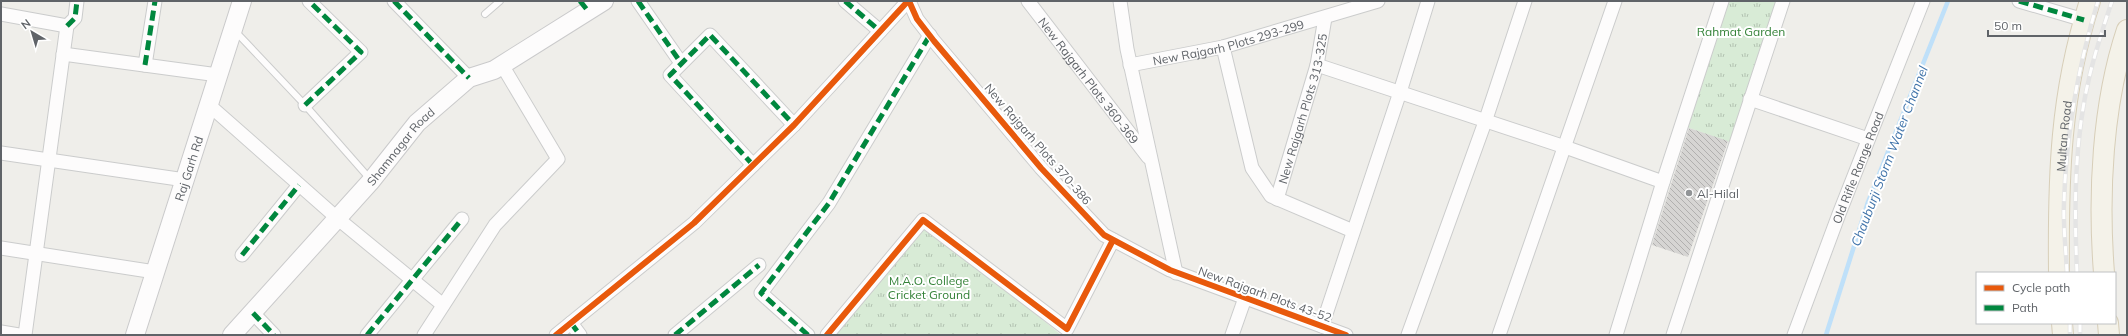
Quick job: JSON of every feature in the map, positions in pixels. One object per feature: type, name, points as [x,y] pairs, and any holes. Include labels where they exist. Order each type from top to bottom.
[{"type":"main road","name":"Raj Garh Rd","points":[[135,335],[242,1]]},
{"type":"main road","name":"Shamnagar Road","points":[[232,335],[371,181],[417,123],[468,78],[494,70],[584,6],[604,1]]},
{"type":"main road","name":"Multan Road","points":[[2059,272],[2058,192],[2062,130],[2072,69],[2090,1]]},
{"type":"main road","points":[[2104,272],[2102,187],[2107,119],[2114,78],[2127,30]]},
{"type":"main road","points":[[2062,324],[2063,335]]},
{"type":"main road","points":[[2108,324],[2109,335]]},
{"type":"street","points":[[25,335],[67,26],[75,18],[77,1]]},
{"type":"street","points":[[145,65],[156,1]]},
{"type":"street","points":[[305,105],[361,52],[308,1]]},
{"type":"street","points":[[394,1],[468,78]]},
{"type":"street","points":[[638,1],[681,64]]},
{"type":"street","points":[[845,1],[880,31]]},
{"type":"street","points":[[556,335],[694,223],[794,125],[909,1]]},
{"type":"street","name":"New Rajgarh Plots 370-386","points":[[909,1],[917,19],[930,35],[1042,168],[1104,235],[1176,273]]},
{"type":"street","name":"New Rajgarh Plots 360-369","points":[[1028,1],[1151,160]]},
{"type":"street","points":[[1120,1],[1130,65],[1176,273]]},
{"type":"street","name":"New Rajgarh Plots 293-299","points":[[1130,65],[1223,47],[1326,18],[1378,1]]},
{"type":"street","points":[[1322,326],[1400,92],[1428,1]]},
{"type":"street","points":[[1408,335],[1485,122],[1525,1]]},
{"type":"street","points":[[1499,335],[1615,1]]},
{"type":"street","points":[[1616,335],[1662,182],[1722,1]]},
{"type":"street","points":[[1673,335],[1783,1]]},
{"type":"street","name":"Old Rifle Range Road","points":[[1794,335],[1868,139],[1924,1]]},
{"type":"street","points":[[2019,1],[2084,20]]},
{"type":"street","points":[[1,14],[67,26]]},
{"type":"street","name":"New Rajgarh Plots 313-325","points":[[1277,198],[1317,65],[1326,18]]},
{"type":"street","points":[[753,165],[670,74],[710,35],[794,125]]},
{"type":"street","points":[[808,335],[761,293],[829,203],[930,35]]},
{"type":"street","points":[[1223,47],[1252,168],[1271,196],[1353,230]]},
{"type":"street","points":[[63,54],[218,75]]},
{"type":"street","points":[[424,335],[495,225],[558,159],[502,65]]},
{"type":"street","points":[[1317,65],[1485,122],[1565,147],[1662,182]]},
{"type":"street","points":[[1750,99],[1868,139]]},
{"type":"street","points":[[209,104],[337,218],[443,305]]},
{"type":"street","points":[[1,154],[185,180]]},
{"type":"street","points":[[242,255],[299,185]]},
{"type":"street","points":[[367,335],[462,219]]},
{"type":"street","points":[[827,335],[923,220],[1067,329],[1113,240]]},
{"type":"street","points":[[1,248],[155,272]]},
{"type":"street","points":[[675,335],[759,265]]},
{"type":"street","name":"New Rajgarh Plots 43-52","points":[[1176,273],[1346,335]]},
{"type":"street","points":[[1232,335],[1245,298]]},
{"type":"street","points":[[253,313],[274,335]]},
{"type":"street","points":[[570,323],[580,335]]},
{"type":"street","points":[[1,332],[19,335]]},
{"type":"lane","points":[[485,14],[500,1]]},
{"type":"lane","points":[[233,30],[305,105],[371,181]]},
{"type":"green space","name":"Rahmat Garden","points":[[1721,1],[1781,1],[1732,143],[1681,125]]},
{"type":"green space","name":"M.A.O. College Cricket Ground","points":[[923,220],[1061,335],[827,335]]},
{"type":"building","name":"Al-Hilal","points":[[1689,128],[1728,141],[1688,257],[1652,245]]},
{"type":"waterway","name":"Chauburji Storm Water Channel","points":[[1826,335],[1868,202],[1948,1]]},
{"type":"railway","points":[[2067,272],[2064,212],[2067,151],[2079,75],[2098,1]]},
{"type":"railway","points":[[2077,272],[2076,173],[2081,123],[2092,65],[2112,1]]},
{"type":"railway","points":[[2070,324],[2070,335]]},
{"type":"railway","points":[[2080,324],[2080,335]]},
{"type":"marked path","points":[[67,26],[75,18],[77,1]]},
{"type":"marked path","points":[[145,65],[155,1]]},
{"type":"marked path","points":[[305,105],[361,52],[309,1]]},
{"type":"marked path","points":[[394,1],[469,78]]},
{"type":"marked path","points":[[580,1],[588,11]]},
{"type":"marked path","points":[[638,1],[681,63]]},
{"type":"marked path","points":[[845,1],[880,31]]},
{"type":"marked path","points":[[2019,1],[2084,20]]},
{"type":"marked path","points":[[753,165],[670,75],[710,35],[794,125],[796,123]]},
{"type":"marked path","points":[[808,335],[761,293],[829,203],[930,35]]},
{"type":"marked path","points":[[242,255],[299,185]]},
{"type":"marked path","points":[[367,335],[462,219]]},
{"type":"marked path","points":[[675,335],[759,265]]},
{"type":"marked path","points":[[253,313],[274,335]]},
{"type":"marked path","points":[[571,323],[580,335]]},
{"type":"cycle path","points":[[556,335],[694,223],[794,125],[908,1]]},
{"type":"cycle path","points":[[909,1],[917,19],[934,41],[1041,168],[1104,235],[1170,270],[1346,335]]},
{"type":"cycle path","points":[[827,335],[923,220],[1067,329],[1113,240]]},
{"type":"place","name":"Al-Hilal","points":[[1689,193]]}]
